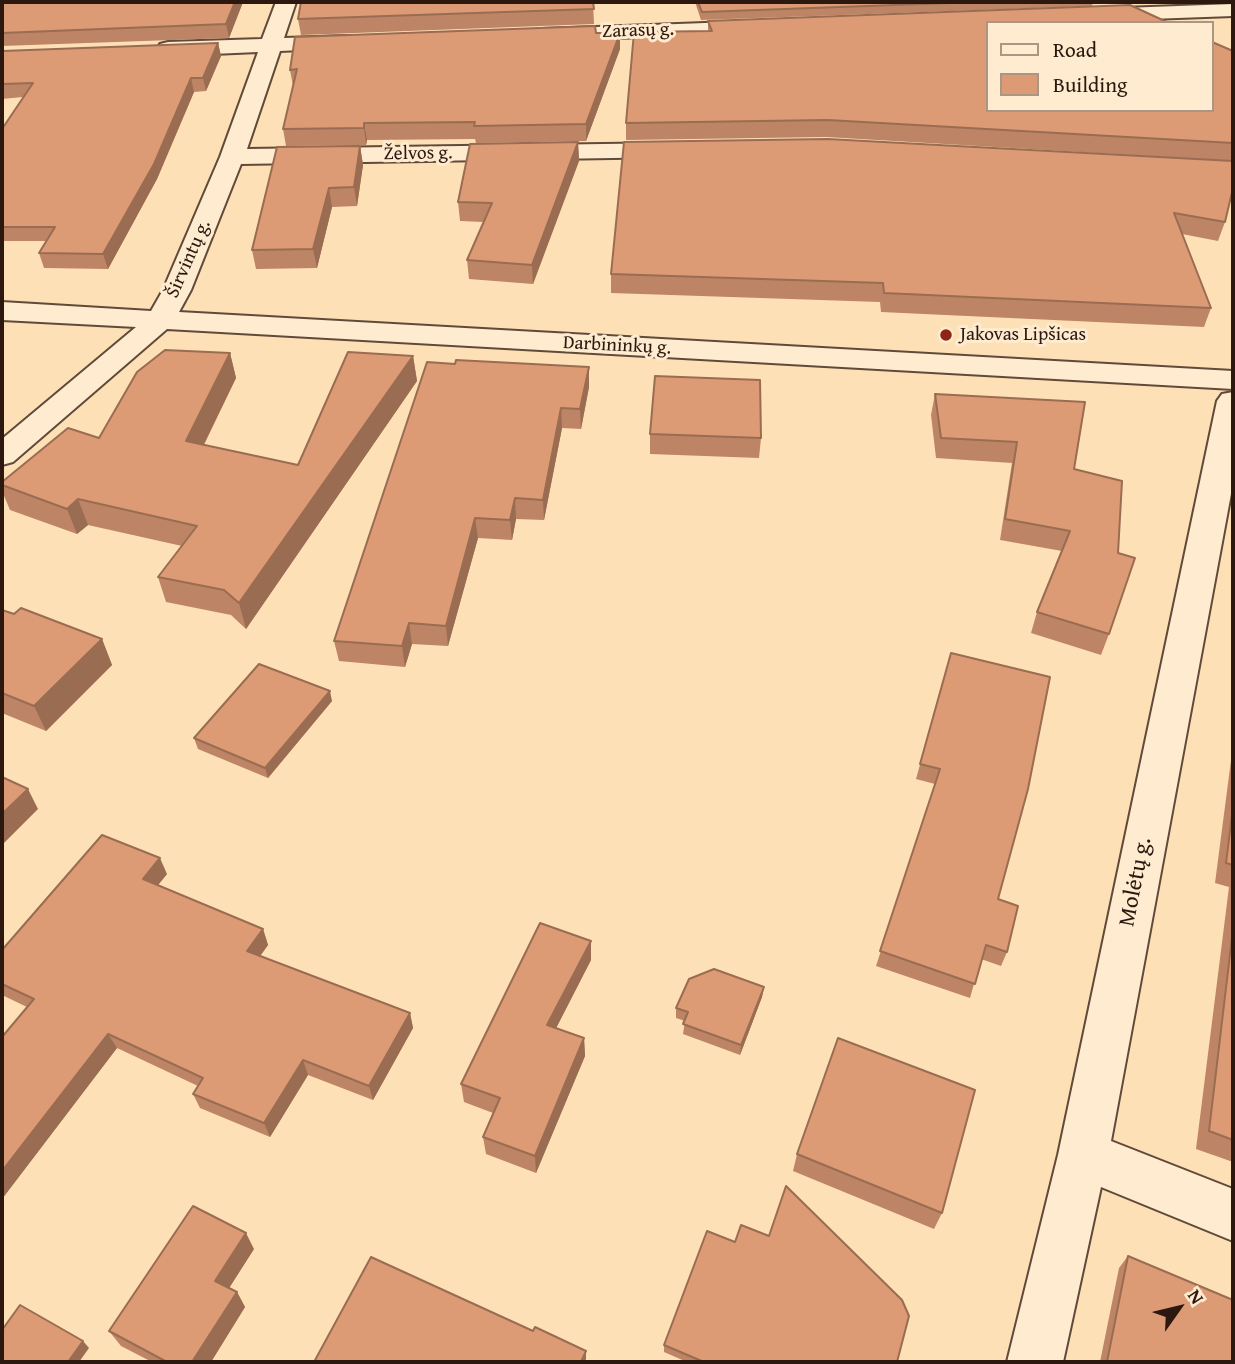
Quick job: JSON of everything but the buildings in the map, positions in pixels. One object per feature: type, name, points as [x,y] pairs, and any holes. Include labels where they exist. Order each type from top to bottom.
[{"type":"street","name":"Širvintų g.","points":[[2,455],[139,341],[160,320],[177,290],[232,157],[286,2]]},
{"type":"street","points":[[1078,16],[1233,10]]},
{"type":"street","points":[[1148,14],[1164,21]]},
{"type":"street","name":"Zarasų g.","points":[[526,35],[787,26]]},
{"type":"street","points":[[149,49],[368,41]]},
{"type":"street","name":"Želvos g.","points":[[232,157],[703,149]]},
{"type":"street","name":"Darbininkų g.","points":[[2,311],[1233,380]]},
{"type":"street","name":"Molėtų g.","points":[[1034,1362],[1083,1155],[1233,401]]},
{"type":"street","points":[[1083,1155],[1233,1215]]},
{"type":"place","name":"Jakovas Lipšicas","points":[[946,335]]}]
